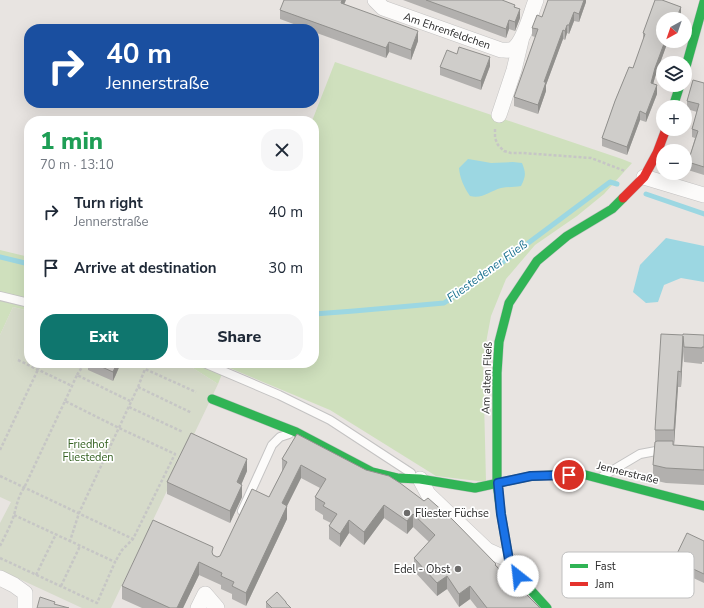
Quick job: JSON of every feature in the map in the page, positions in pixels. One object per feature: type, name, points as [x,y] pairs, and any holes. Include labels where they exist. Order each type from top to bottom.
[{"type":"main road","points":[[689,56],[704,2]]},
{"type":"main road","name":"Am alten Fließ","points":[[547,608],[518,576],[509,560],[501,514],[498,483],[497,373],[499,342],[509,303],[537,261],[567,236],[612,209],[644,177],[657,154],[663,136]]},
{"type":"main road","name":"Jennerstraße","points":[[212,399],[296,432],[372,472],[397,478],[420,479],[475,488],[531,476],[582,474],[704,506]]},
{"type":"street","name":"Am Ehrenfeldchen","points":[[375,0],[383,8],[501,50],[513,49],[521,41]]},
{"type":"street","points":[[499,115],[514,70],[521,41],[536,0]]},
{"type":"street","points":[[644,177],[704,195]]},
{"type":"street","points":[[420,479],[428,494],[487,550],[509,560]]},
{"type":"street","points":[[0,578],[14,585],[25,593],[25,608]]},
{"type":"street","points":[[198,608],[205,594],[217,608]]},
{"type":"lane","points":[[0,296],[24,302]]},
{"type":"lane","points":[[216,368],[279,395],[330,420],[420,479]]},
{"type":"lane","points":[[240,516],[272,445],[280,437],[296,432]]},
{"type":"lane","points":[[599,479],[640,454],[656,451],[671,451]]},
{"type":"path","points":[[499,115],[495,130],[495,138],[498,146],[504,151],[511,153],[591,158],[644,177]]},
{"type":"path","points":[[18,360],[24,363]]},
{"type":"path","points":[[0,546],[14,515],[20,493],[24,488],[81,368]]},
{"type":"path","points":[[0,450],[38,369],[72,386]]},
{"type":"path","points":[[70,541],[79,513],[132,402],[145,369],[212,399]]},
{"type":"path","points":[[77,375],[132,402]]},
{"type":"path","points":[[138,386],[192,413]]},
{"type":"path","points":[[0,558],[97,603],[115,562],[122,550],[133,539],[175,454],[65,401]]},
{"type":"path","points":[[129,406],[183,432]]},
{"type":"path","points":[[0,476],[133,539]]},
{"type":"path","points":[[14,515],[115,562]]},
{"type":"path","points":[[36,575],[56,534]]},
{"type":"path","points":[[61,586],[80,546]]},
{"type":"green space","points":[[335,62],[632,163],[604,194],[577,216],[535,245],[506,279],[491,316],[483,359],[486,482],[436,476],[330,410],[230,368],[319,368],[319,116],[314,116],[317,108],[319,108],[319,103]]},
{"type":"green space","points":[[0,250],[24,256],[24,310],[13,307],[0,335]]},
{"type":"green space","name":"Friedhof Fliesteden","points":[[13,307],[24,310],[24,368],[193,368],[218,384],[111,608],[82,608],[0,570],[0,523],[11,502],[0,497],[0,335]]},
{"type":"green space","points":[[193,368],[224,368],[218,384]]},
{"type":"water","points":[[468,159],[491,163],[522,163],[525,172],[524,180],[521,186],[501,188],[475,197],[470,196],[460,176],[459,168]]},
{"type":"water","points":[[666,238],[704,246],[704,282],[681,278],[664,285],[658,302],[646,303],[633,292],[640,265]]},
{"type":"building","points":[[284,0],[342,0],[341,3],[418,31],[411,50],[389,42],[386,48],[280,10]]},
{"type":"building","points":[[426,0],[502,0],[515,5],[514,7],[520,9],[515,22],[509,20],[506,29]]},
{"type":"building","points":[[548,0],[584,0],[579,14],[574,12],[569,25],[567,25],[565,31],[563,30],[544,82],[546,82],[538,105],[514,97],[538,29],[532,28],[537,15],[542,17]]},
{"type":"building","points":[[655,0],[662,0],[681,7],[679,12],[656,12],[656,48],[662,48],[659,56],[656,56],[656,65],[651,83],[656,85],[656,88],[646,114],[640,111],[627,147],[602,138],[629,67],[633,68],[645,34],[643,33]]},
{"type":"building","points":[[459,47],[490,57],[481,81],[440,67],[447,50],[457,54]]},
{"type":"building","points":[[693,80],[704,83],[704,167],[692,163],[692,150],[698,131],[692,129],[699,104],[692,102],[692,100],[687,100],[690,92],[692,92]]},
{"type":"building","points":[[661,334],[704,335],[704,347],[702,348],[684,347],[683,336],[681,372],[678,371],[674,430],[655,430]]},
{"type":"building","points":[[104,368],[115,368],[113,372]]},
{"type":"building","points":[[191,433],[247,459],[237,482],[242,485],[230,511],[167,482]]},
{"type":"building","points":[[297,434],[366,470],[389,476],[424,501],[428,498],[453,520],[496,564],[495,565],[540,608],[487,608],[470,586],[459,594],[447,576],[437,583],[414,558],[435,535],[413,514],[407,521],[384,505],[364,532],[349,520],[340,534],[329,526],[337,514],[323,506],[325,503],[315,497],[326,479],[301,465],[282,503],[287,506],[246,593],[232,586],[234,582],[221,576],[222,573],[199,562],[177,608],[170,608],[122,586],[153,520],[213,547],[213,555],[217,557],[220,556],[252,489],[269,497],[287,462],[282,459]]},
{"type":"building","points":[[673,441],[673,445],[704,447],[704,470],[666,468],[653,465],[655,442]]},
{"type":"building","points":[[687,533],[704,541],[704,574],[694,569],[694,552],[678,552]]},
{"type":"building","points":[[277,592],[291,608],[272,608],[266,602]]},
{"type":"building","points":[[40,597],[55,602],[54,604],[69,608],[37,608]]},
{"type":"waterway","name":"Fliestedener Fließ","points":[[319,314],[444,303],[476,282],[610,182],[617,184]]},
{"type":"waterway","name":"Fliestedener Fließ","points":[[646,194],[704,214]]},
{"type":"waterway","name":"Fliestedener Fließ","points":[[0,257],[24,263]]},
{"type":"traffic: fast","points":[[689,56],[704,2]]},
{"type":"traffic: fast","points":[[675,100],[678,92]]},
{"type":"traffic: fast","points":[[547,608],[518,576],[509,560],[497,483],[497,373],[499,342],[509,303],[537,261],[567,236],[612,209],[623,198]]},
{"type":"traffic: fast","points":[[212,399],[296,432],[372,472],[397,478],[420,479],[475,488],[531,476],[582,474],[704,506]]},
{"type":"traffic: jam","points":[[623,198],[644,177],[657,153],[663,136]]},
{"type":"place","name":"Fliester Füchse","points":[[407,513]]},
{"type":"place","name":"Edel - Obst","points":[[458,569]]},
{"type":"route","points":[[518,576],[509,560],[501,514],[498,483],[531,476],[569,475]]}]
